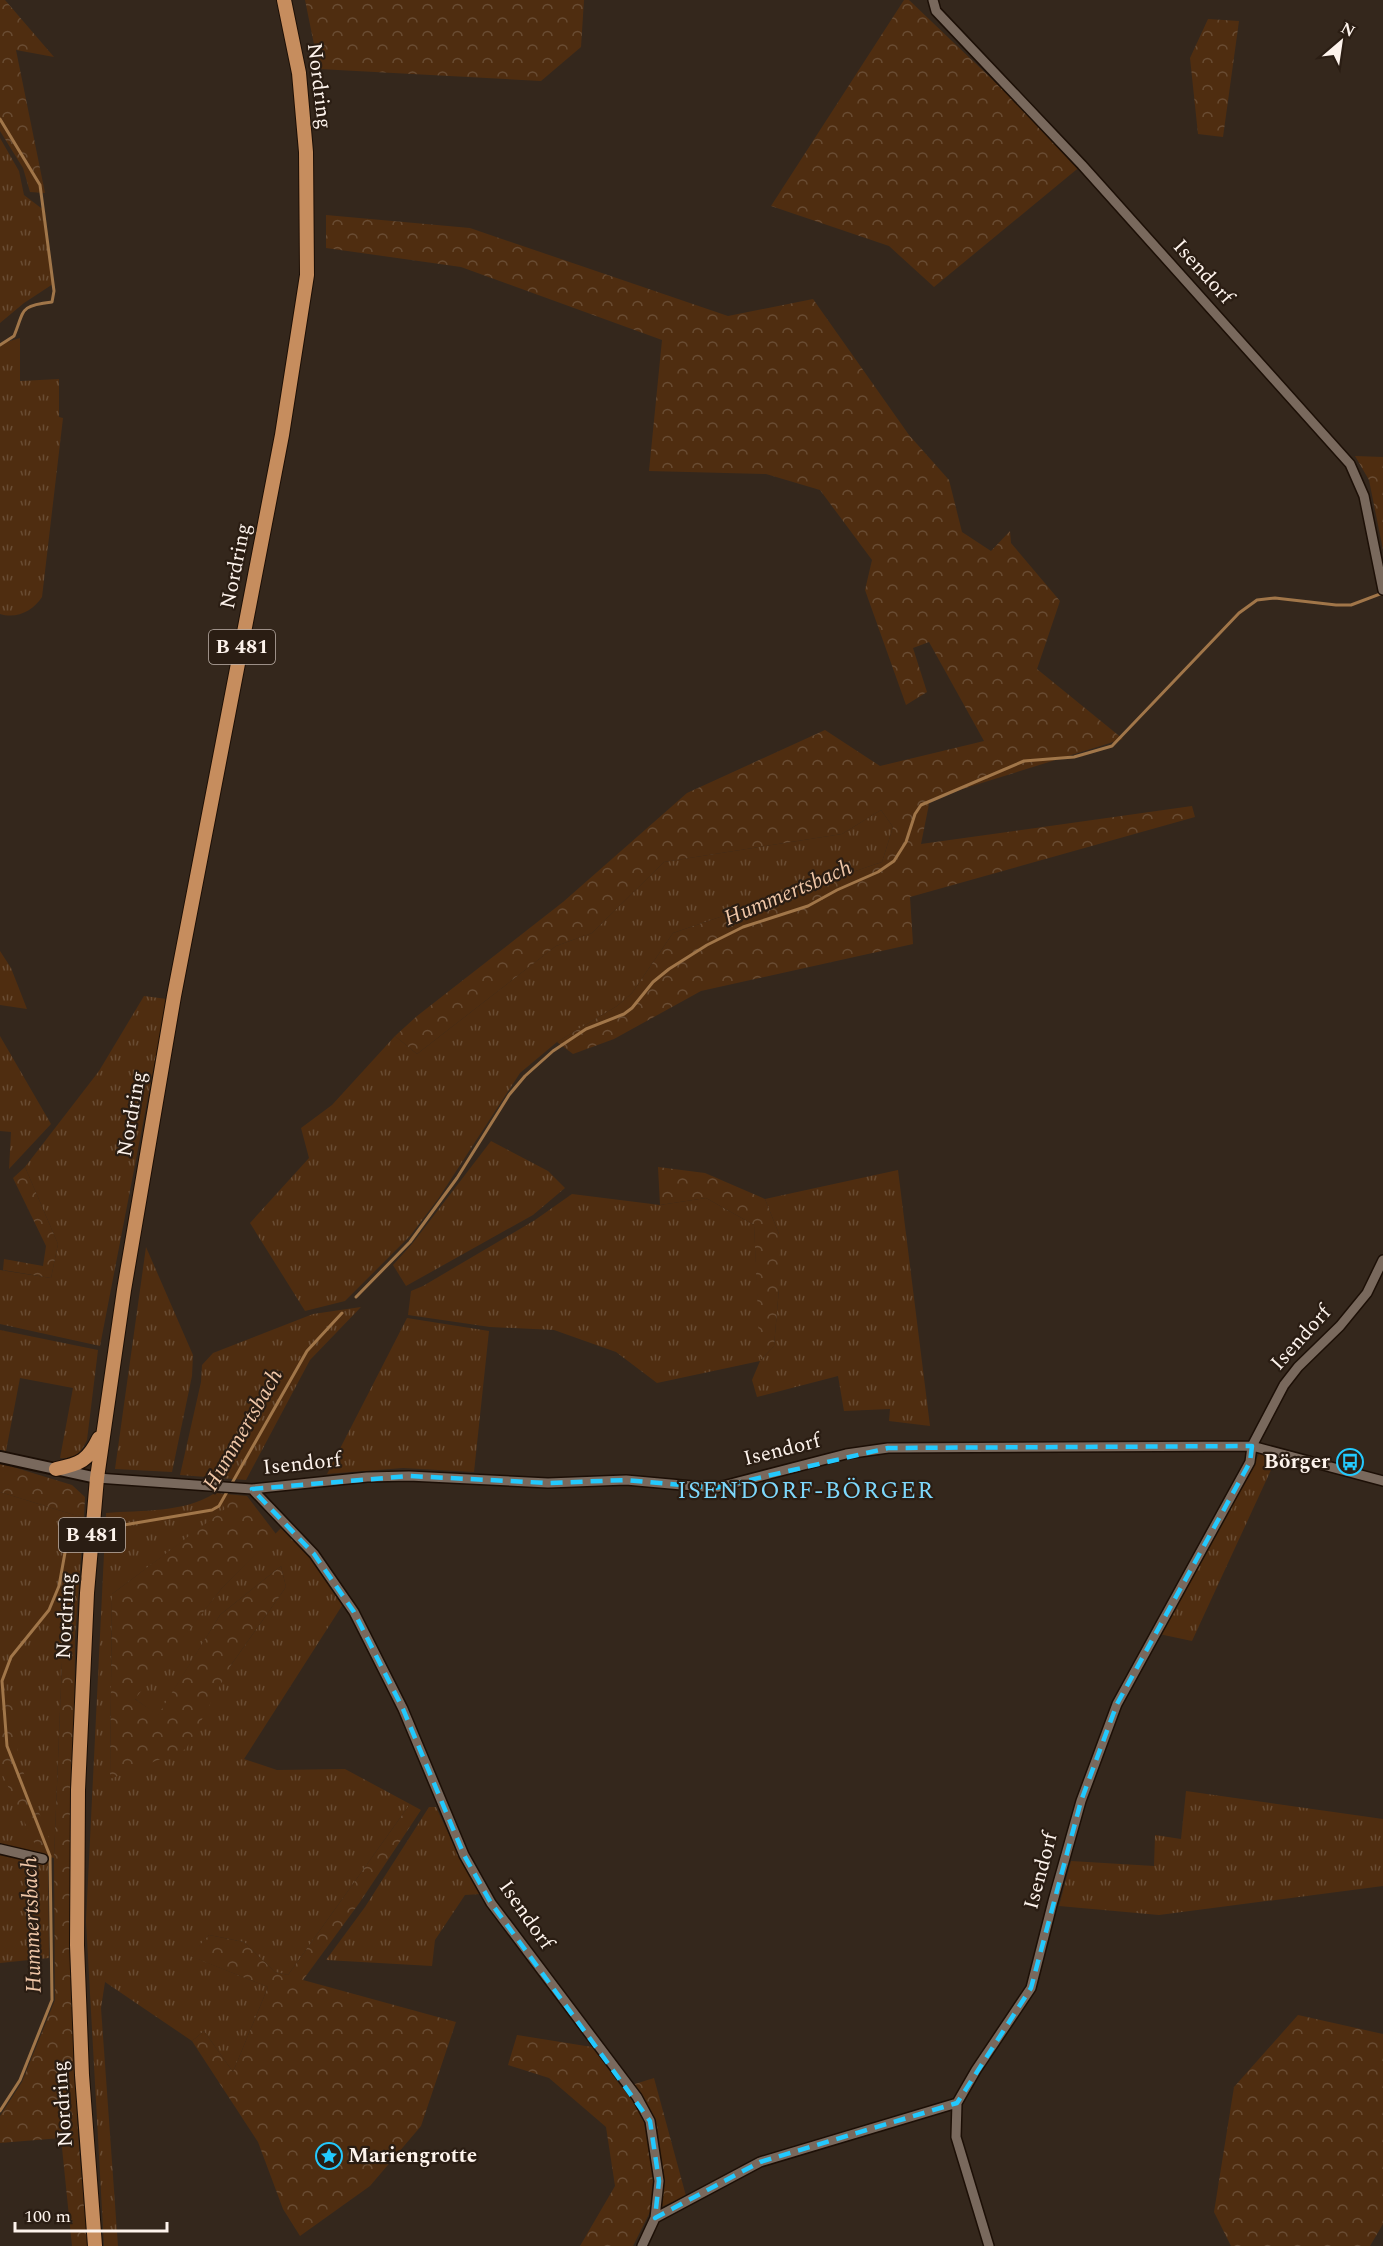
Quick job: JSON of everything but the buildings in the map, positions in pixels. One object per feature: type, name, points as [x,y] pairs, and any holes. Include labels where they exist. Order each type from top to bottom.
[{"type":"main road","name":"Nordring","points":[[95,2246],[82,2075],[77,1945],[78,1790],[87,1593],[102,1431],[126,1278],[172,1008],[282,435],[307,275],[304,129],[299,73],[284,0]]},
{"type":"main road","points":[[56,1469],[74,1466],[84,1461],[102,1431]]},
{"type":"street","name":"Isendorf","points":[[933,0],[936,11],[1082,165],[1350,464],[1364,496],[1382,588]]},
{"type":"street","name":"Isendorf","points":[[989,2246],[956,2137],[957,2103],[976,2070],[1031,1988],[1081,1801],[1117,1704],[1250,1462],[1252,1446],[1284,1385],[1298,1367],[1340,1326],[1367,1293],[1383,1260]]},
{"type":"street","name":"Isendorf","points":[[0,1457],[97,1478],[241,1489],[367,1477],[409,1476],[548,1483],[626,1480],[715,1488],[846,1454],[888,1448],[1252,1446],[1383,1480]]},
{"type":"street","name":"Isendorf","points":[[252,1489],[314,1554],[354,1612],[403,1709],[464,1855],[491,1903],[641,2105],[650,2121],[659,2181],[655,2218],[642,2246]]},
{"type":"street","points":[[0,1849],[43,1859]]},
{"type":"street","points":[[655,2218],[760,2162],[957,2103]]},
{"type":"highlighted area","points":[[1252,1446],[1250,1462],[1117,1704],[1081,1801],[1031,1988],[957,2103],[760,2162],[655,2218],[659,2181],[650,2121],[491,1903],[464,1855],[403,1709],[354,1612],[314,1554],[252,1489],[409,1476],[548,1483],[626,1480],[715,1488],[888,1448]]},
{"type":"green space","points":[[0,0],[5,0],[54,57],[16,50],[45,193],[30,192],[23,168],[0,131]]},
{"type":"green space","points":[[305,0],[584,0],[581,47],[541,81],[319,69]]},
{"type":"green space","points":[[904,0],[909,0],[1082,165],[934,287],[889,246],[771,206]]},
{"type":"green space","points":[[1208,19],[1239,21],[1223,137],[1198,134],[1190,58]]},
{"type":"green space","points":[[0,138],[19,171],[24,195],[45,211],[53,284],[24,303],[0,323]]},
{"type":"green space","points":[[326,215],[470,228],[728,316],[813,299],[909,435],[949,480],[962,532],[991,551],[1010,531],[1011,543],[1060,601],[1037,669],[1123,739],[930,799],[921,844],[1192,806],[1195,817],[910,897],[913,944],[701,991],[614,1039],[573,1054],[557,1042],[617,1006],[632,993],[673,933],[882,862],[893,827],[881,810],[842,834],[664,862],[592,933],[556,946],[417,1054],[395,1036],[417,1016],[563,902],[687,793],[825,730],[880,766],[984,741],[929,642],[913,648],[927,692],[906,705],[865,590],[872,560],[820,490],[766,474],[649,471],[662,340],[461,267],[326,248]]},
{"type":"green space","points":[[20,338],[20,381],[59,379],[59,417],[63,418],[42,597],[24,613],[6,615],[0,614],[0,344]]},
{"type":"green space","points":[[1355,456],[1383,457],[1383,550],[1369,480]]},
{"type":"green space","points":[[881,810],[893,827],[882,862],[673,933],[632,993],[617,1006],[557,1042],[520,1073],[438,1199],[410,1236],[345,1301],[305,1311],[250,1223],[309,1158],[301,1128],[332,1105],[395,1036],[417,1054],[556,946],[592,933],[664,862],[842,834]]},
{"type":"green space","points":[[0,951],[11,968],[27,1009],[0,1005]]},
{"type":"green space","points":[[144,996],[167,999],[100,1346],[0,1324],[0,1270],[51,1278],[58,1244],[25,1167],[99,1071]]},
{"type":"green space","points":[[0,1036],[51,1124],[9,1169],[11,1132],[0,1131]]},
{"type":"green space","points":[[491,1141],[548,1171],[565,1188],[533,1215],[406,1286],[393,1265],[412,1244]]},
{"type":"green space","points":[[25,1167],[58,1244],[51,1278],[3,1270],[4,1259],[43,1266],[46,1246],[13,1178]]},
{"type":"green space","points":[[658,1167],[705,1173],[765,1199],[779,1234],[779,1288],[774,1346],[760,1361],[754,1225],[706,1198],[660,1205]]},
{"type":"green space","points":[[898,1170],[930,1426],[889,1421],[890,1409],[844,1411],[838,1376],[757,1397],[752,1380],[760,1361],[657,1383],[616,1352],[554,1330],[490,1327],[408,1315],[411,1291],[535,1220],[572,1194],[660,1205],[706,1198],[754,1225],[761,1360],[774,1346],[779,1288],[779,1234],[765,1199]]},
{"type":"green space","points":[[146,1247],[193,1355],[192,1376],[172,1472],[115,1469]]},
{"type":"green space","points":[[361,1307],[310,1360],[246,1480],[180,1475],[201,1382],[202,1365],[213,1353],[313,1314]]},
{"type":"green space","points":[[407,1318],[489,1331],[474,1472],[403,1468],[327,1474]]},
{"type":"green space","points":[[0,1330],[98,1350],[87,1440],[76,1455],[60,1458],[73,1388],[20,1378],[6,1451],[0,1450]]},
{"type":"green space","points":[[1260,1452],[1277,1457],[1192,1641],[1159,1634]]},
{"type":"green space","points":[[0,1463],[72,1485],[85,1497],[84,1518],[0,1492]]},
{"type":"green space","points":[[0,1492],[84,1518],[75,1637],[63,1637],[54,1858],[0,1845]]},
{"type":"green space","points":[[215,1493],[226,1509],[112,1594],[110,1779],[231,1665],[286,1587],[281,1566],[220,1615],[158,1716],[134,1698],[222,1588],[281,1528],[310,1555],[345,1601],[244,1759],[277,1770],[345,1769],[410,1804],[288,1975],[275,1972],[244,1942],[209,1935],[191,1956],[268,1987],[233,2072],[204,2031],[192,2041],[105,1982],[101,2008],[118,2246],[104,2246],[86,1921],[106,1513],[176,1507],[190,1504]]},
{"type":"green space","points":[[215,1493],[247,1496],[276,1534],[222,1588],[135,1699],[158,1715],[220,1615],[281,1566],[286,1587],[231,1665],[186,1749],[110,1779],[112,1594],[225,1509]]},
{"type":"green space","points":[[63,1637],[75,1637],[73,2018],[78,2135],[88,2246],[72,2246],[61,2138],[0,2143],[0,2116],[22,2082],[55,2000],[54,1858]]},
{"type":"green space","points":[[0,1693],[13,1693],[18,1758],[50,1841],[37,1849],[0,1769]]},
{"type":"green space","points":[[1186,1791],[1383,1819],[1383,1886],[1159,1915],[1059,1906],[1071,1861],[1154,1866],[1155,1835],[1181,1839]]},
{"type":"green space","points":[[410,1804],[421,1810],[360,1902],[303,1980],[456,2022],[421,2126],[370,2186],[300,2236],[283,2209],[258,2142],[192,2041],[204,2031],[233,2072],[268,1987],[190,1956],[209,1935],[244,1942],[275,1972],[288,1975]]},
{"type":"green space","points":[[429,1807],[436,1807],[458,1854],[481,1894],[465,1895],[435,1940],[432,1966],[326,1960],[365,1907]]},
{"type":"green space","points":[[0,1851],[48,1862],[49,1958],[0,1963]]},
{"type":"green space","points":[[1298,2015],[1383,2034],[1383,2224],[1370,2246],[1231,2246],[1214,2212],[1234,2087]]},
{"type":"green space","points":[[517,2035],[592,2047],[622,2088],[654,2078],[686,2196],[650,2212],[633,2246],[580,2246],[615,2186],[606,2127],[549,2078],[508,2065]]},
{"type":"waterway","points":[[0,119],[40,185],[54,291],[52,302],[28,307],[22,314],[14,336],[0,345]]},
{"type":"waterway","name":"Hummertsbach","points":[[356,1297],[410,1242],[457,1178],[509,1095],[525,1076],[553,1051],[586,1029],[624,1014],[632,1008],[653,982],[669,969],[707,945],[743,927],[808,906],[878,872],[894,861],[906,842],[915,814],[921,805],[1024,761],[1074,757],[1112,746],[1239,613],[1257,600],[1275,598],[1351,605],[1383,593]]},
{"type":"waterway","name":"Hummertsbach","points":[[112,1527],[212,1510],[219,1506],[307,1351],[342,1313]]},
{"type":"waterway","name":"Hummertsbach","points":[[0,2111],[20,2080],[52,2000],[50,1856],[7,1746],[2,1681],[11,1657],[49,1610],[59,1586],[66,1547],[75,1541]]},
{"type":"place","name":"Börger","points":[[1350,1462]]},
{"type":"place","name":"Mariengrotte","points":[[329,2156]]},
{"type":"district","name":"ISENDORF-BÖRGER","points":[[806,1491]]}]
